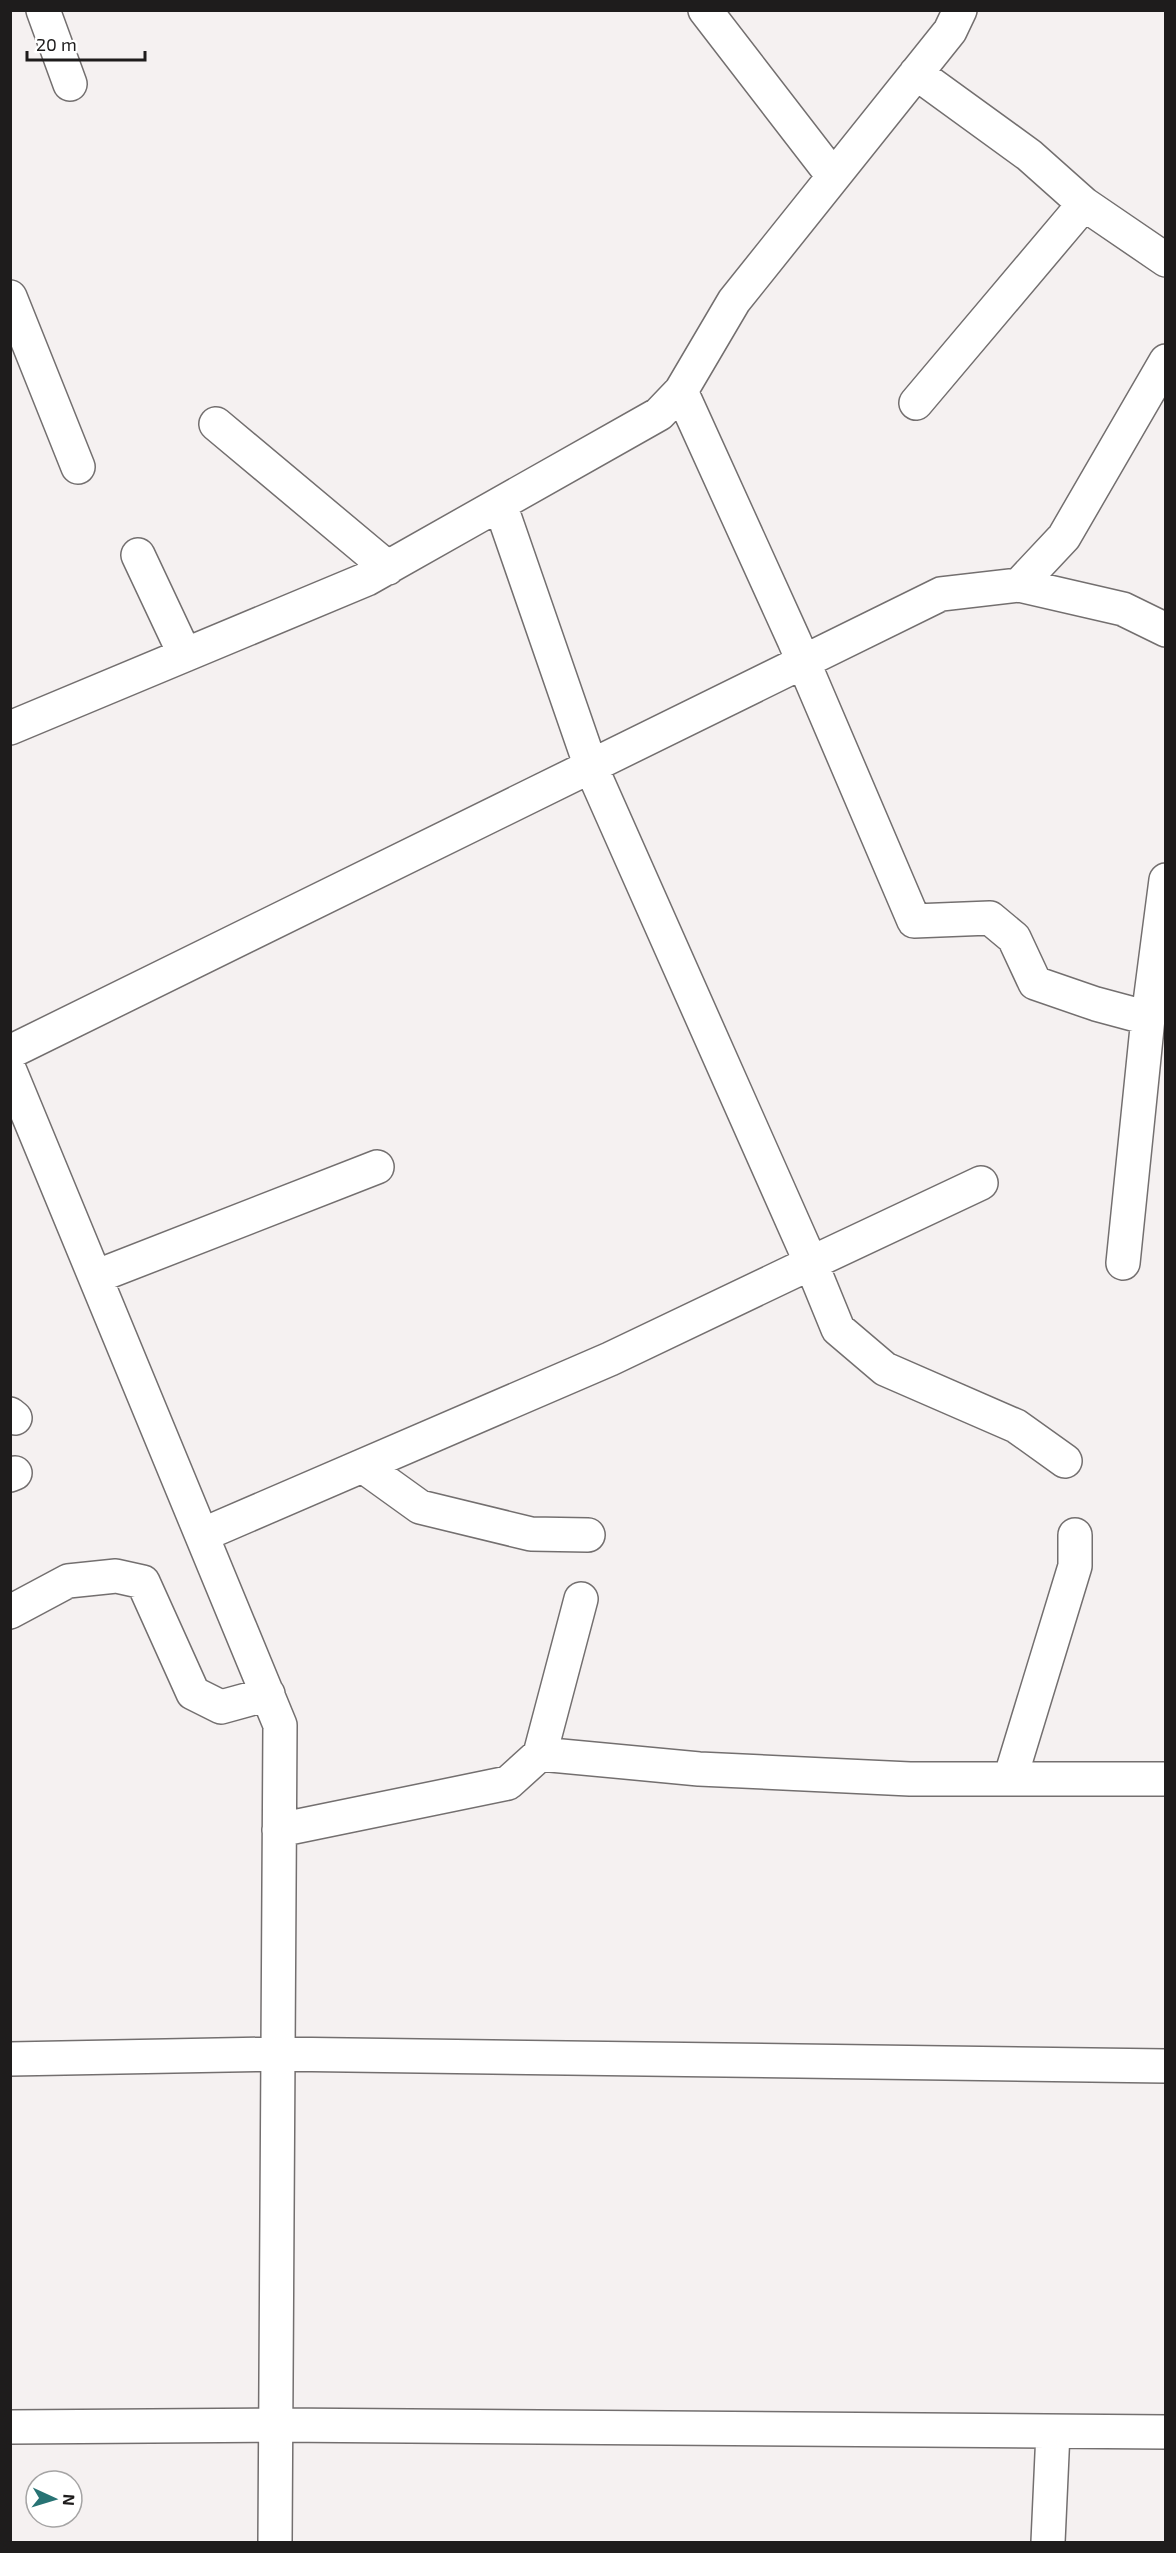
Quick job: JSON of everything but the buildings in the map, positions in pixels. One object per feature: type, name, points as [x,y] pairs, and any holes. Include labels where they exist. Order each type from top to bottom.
[{"type":"street","points":[[43,10],[70,84]]},
{"type":"street","points":[[705,10],[833,176]]},
{"type":"street","points":[[10,728],[367,579],[659,414],[681,391],[734,301],[950,31],[960,10]]},
{"type":"street","points":[[916,73],[1029,155],[1084,204],[1166,260]]},
{"type":"street","points":[[916,403],[1084,204]]},
{"type":"street","points":[[10,297],[78,467]]},
{"type":"street","points":[[1019,585],[1064,537],[1166,361]]},
{"type":"street","points":[[681,391],[804,662],[914,921],[990,918],[1014,938],[1035,983],[1096,1004],[1148,1018]]},
{"type":"street","points":[[216,424],[388,568]]},
{"type":"street","points":[[500,504],[591,767],[811,1263],[838,1329],[885,1369],[1016,1426],[1065,1461]]},
{"type":"street","points":[[138,555],[185,656]]},
{"type":"street","points":[[10,1052],[941,594],[1019,585],[1123,609],[1166,630]]},
{"type":"street","points":[[1123,1263],[1148,1018],[1166,880]]},
{"type":"street","points":[[10,1071],[280,1725],[276,2054],[275,2542]]},
{"type":"street","points":[[95,1277],[377,1167]]},
{"type":"street","points":[[202,1535],[610,1359],[981,1184]]},
{"type":"street","points":[[363,1466],[420,1508],[531,1534],[588,1535]]},
{"type":"street","points":[[1010,1779],[1075,1566],[1075,1535]]},
{"type":"street","points":[[10,1612],[68,1581],[116,1576],[143,1582],[193,1693],[221,1707],[268,1694]]},
{"type":"street","points":[[279,1830],[508,1783],[540,1754],[581,1599]]},
{"type":"street","points":[[540,1754],[699,1768],[910,1779],[1166,1779]]},
{"type":"street","points":[[10,2059],[276,2054],[1166,2066]]},
{"type":"street","points":[[10,2427],[275,2425],[1166,2432]]},
{"type":"street","points":[[1048,2542],[1053,2432]]}]
